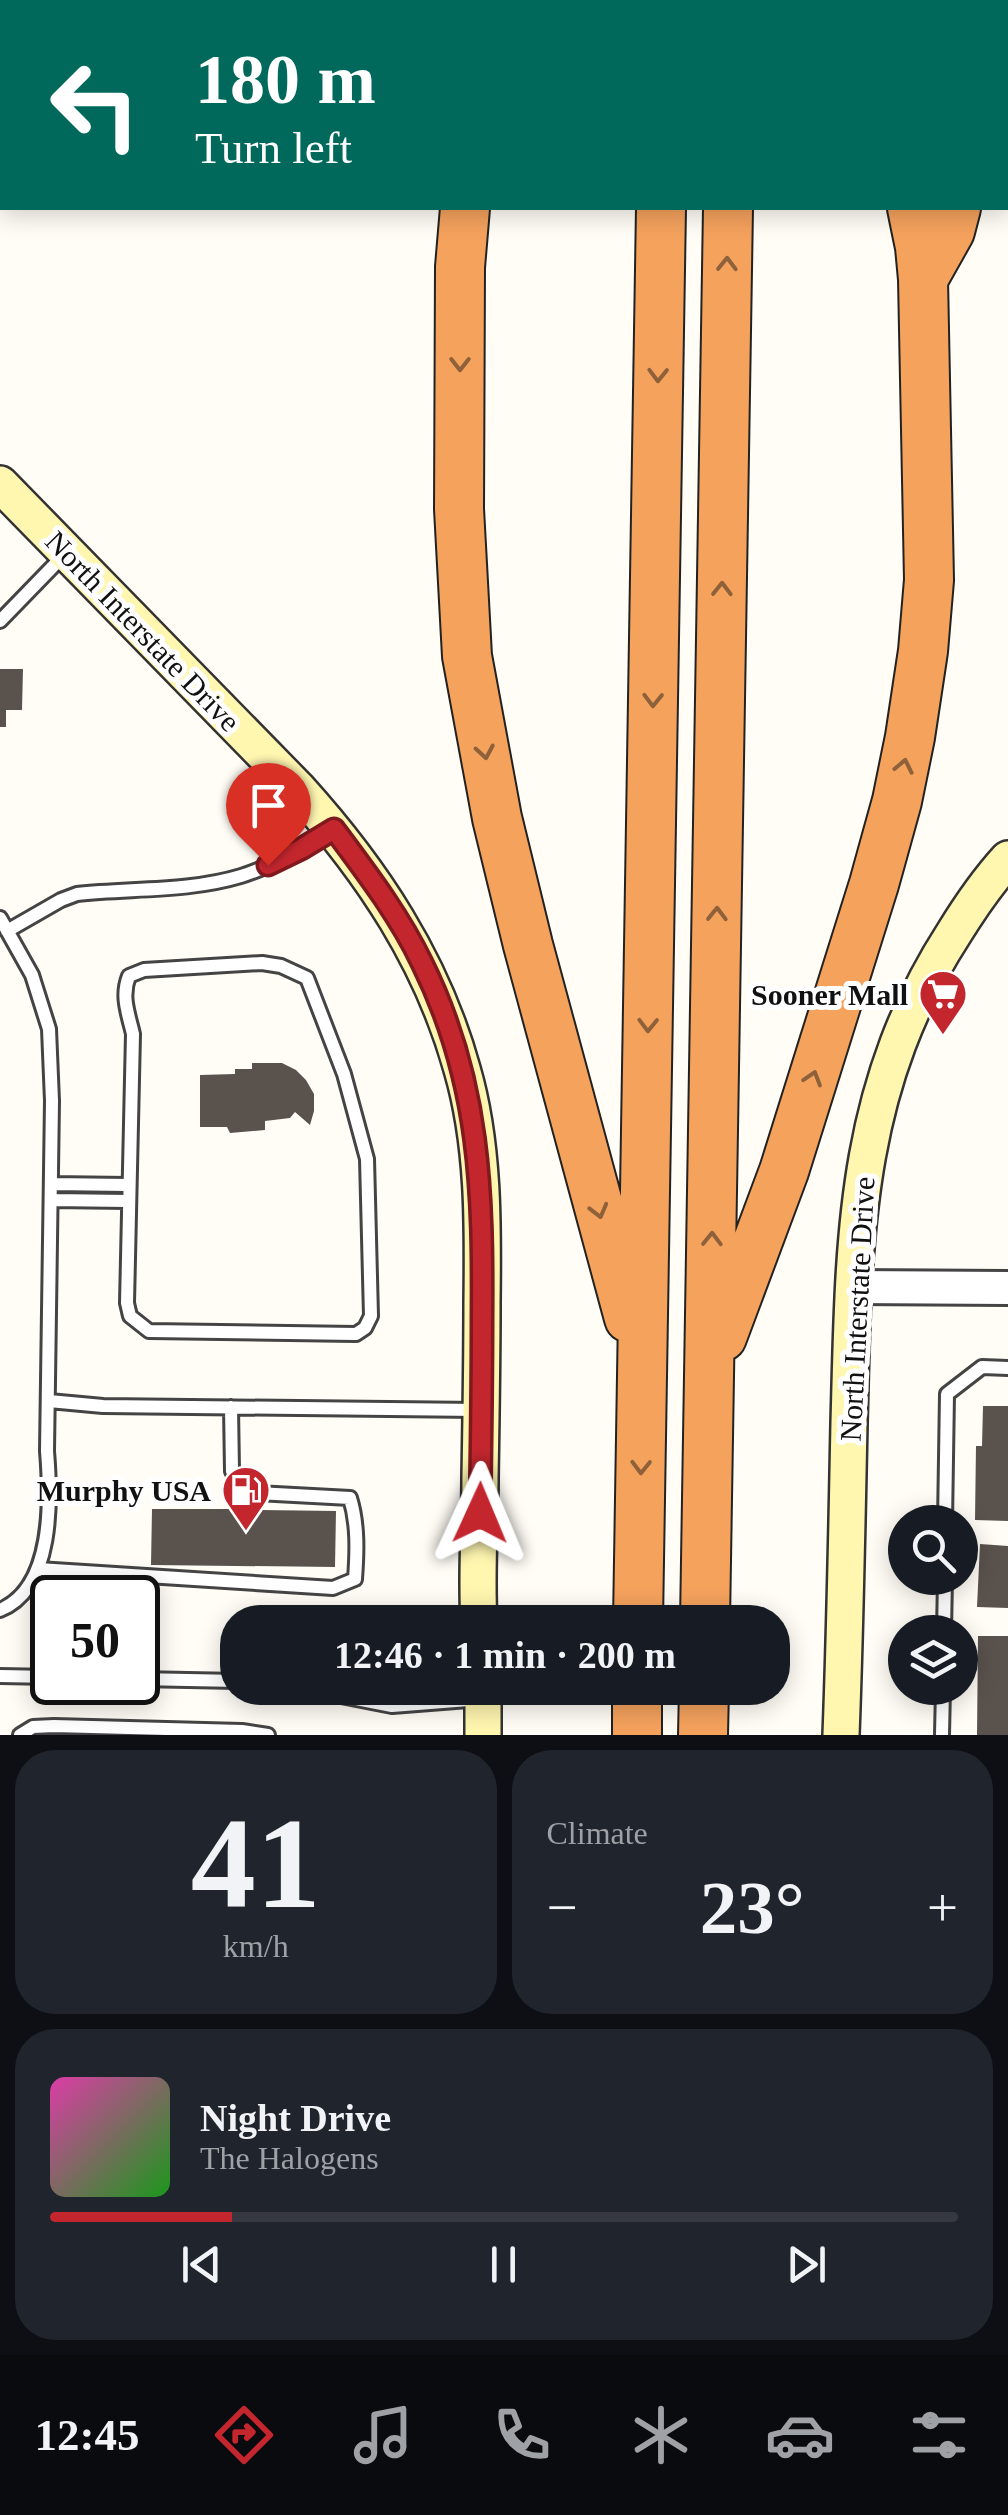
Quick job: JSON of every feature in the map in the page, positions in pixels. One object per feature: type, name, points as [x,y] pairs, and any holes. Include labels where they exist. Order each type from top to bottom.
[{"type":"highway","points":[[448,210],[460,267]]},
{"type":"highway","points":[[464,210],[459,509],[468,656],[523,927],[642,1370]]},
{"type":"highway","points":[[638,1605],[661,210]]},
{"type":"highway","points":[[705,1605],[728,210]]},
{"type":"highway","points":[[710,1371],[784,1171],[874,884],[910,737],[929,580],[923,280],[912,210]]},
{"type":"highway","points":[[923,280],[950,231],[955,210]]},
{"type":"highway","points":[[637,1735],[638,1705]]},
{"type":"highway","points":[[703,1735],[704,1705]]},
{"type":"main road","name":"North Interstate Drive","points":[[0,484],[334,829],[408,935],[445,1015],[462,1070],[481,1180],[479,1605]]},
{"type":"main road","name":"North Interstate Drive","points":[[841,1735],[853,1287],[862,1181],[873,1122],[905,1021],[936,960],[970,907],[1008,860]]},
{"type":"main road","points":[[483,1735],[484,1705]]},
{"type":"street","points":[[853,1287],[1008,1288]]},
{"type":"lane","points":[[0,620],[67,552]]},
{"type":"lane","points":[[7,931],[76,894],[206,884],[241,876],[334,829]]},
{"type":"lane","points":[[0,918],[32,976],[49,1029],[52,1101],[46,1523],[38,1570],[30,1588],[19,1600],[0,1610]]},
{"type":"lane","points":[[262,963],[281,966],[308,978],[344,1074],[366,1159],[371,1316],[365,1328],[356,1334],[149,1330],[130,1316],[126,1303],[128,1185],[133,1034],[124,998],[129,976],[144,970],[262,963]]},
{"type":"lane","points":[[51,1184],[128,1185]]},
{"type":"lane","points":[[51,1200],[128,1201]]},
{"type":"lane","points":[[945,1505],[947,1394],[982,1367],[1008,1368]]},
{"type":"lane","points":[[50,1401],[103,1406],[482,1410]]},
{"type":"lane","points":[[38,1570],[333,1588],[355,1580],[357,1553],[350,1498],[257,1493],[239,1487],[232,1471],[231,1407]]},
{"type":"lane","points":[[0,1676],[30,1677]]},
{"type":"lane","points":[[160,1679],[220,1681]]},
{"type":"lane","points":[[942,1735],[943,1705]]},
{"type":"lane","points":[[20,1735],[33,1728],[54,1726],[268,1735]]},
{"type":"building","points":[[0,669],[23,669],[22,710],[6,710],[6,727],[0,727]]},
{"type":"building","points":[[252,1063],[282,1063],[306,1080],[314,1094],[310,1125],[295,1112],[290,1118],[265,1121],[265,1130],[230,1133],[227,1127],[200,1127],[200,1075],[235,1074],[235,1069],[252,1069]]},
{"type":"building","points":[[983,1406],[1008,1406],[1008,1521],[978,1520],[976,1446],[982,1446]]},
{"type":"building","points":[[229,1503],[261,1503],[261,1510],[336,1511],[335,1567],[151,1565],[152,1509],[228,1509]]},
{"type":"building","points":[[980,1544],[1008,1546],[1008,1608],[977,1607]]},
{"type":"building","points":[[978,1636],[1008,1636],[1008,1735],[977,1735]]},
{"type":"place","name":"Sooner Mall","points":[[943,1036]]},
{"type":"place","name":"Murphy USA","points":[[246,1532]]},
{"type":"route","points":[[268,865],[334,829],[408,935],[445,1015],[468,1094],[481,1180],[480,1513]]}]
